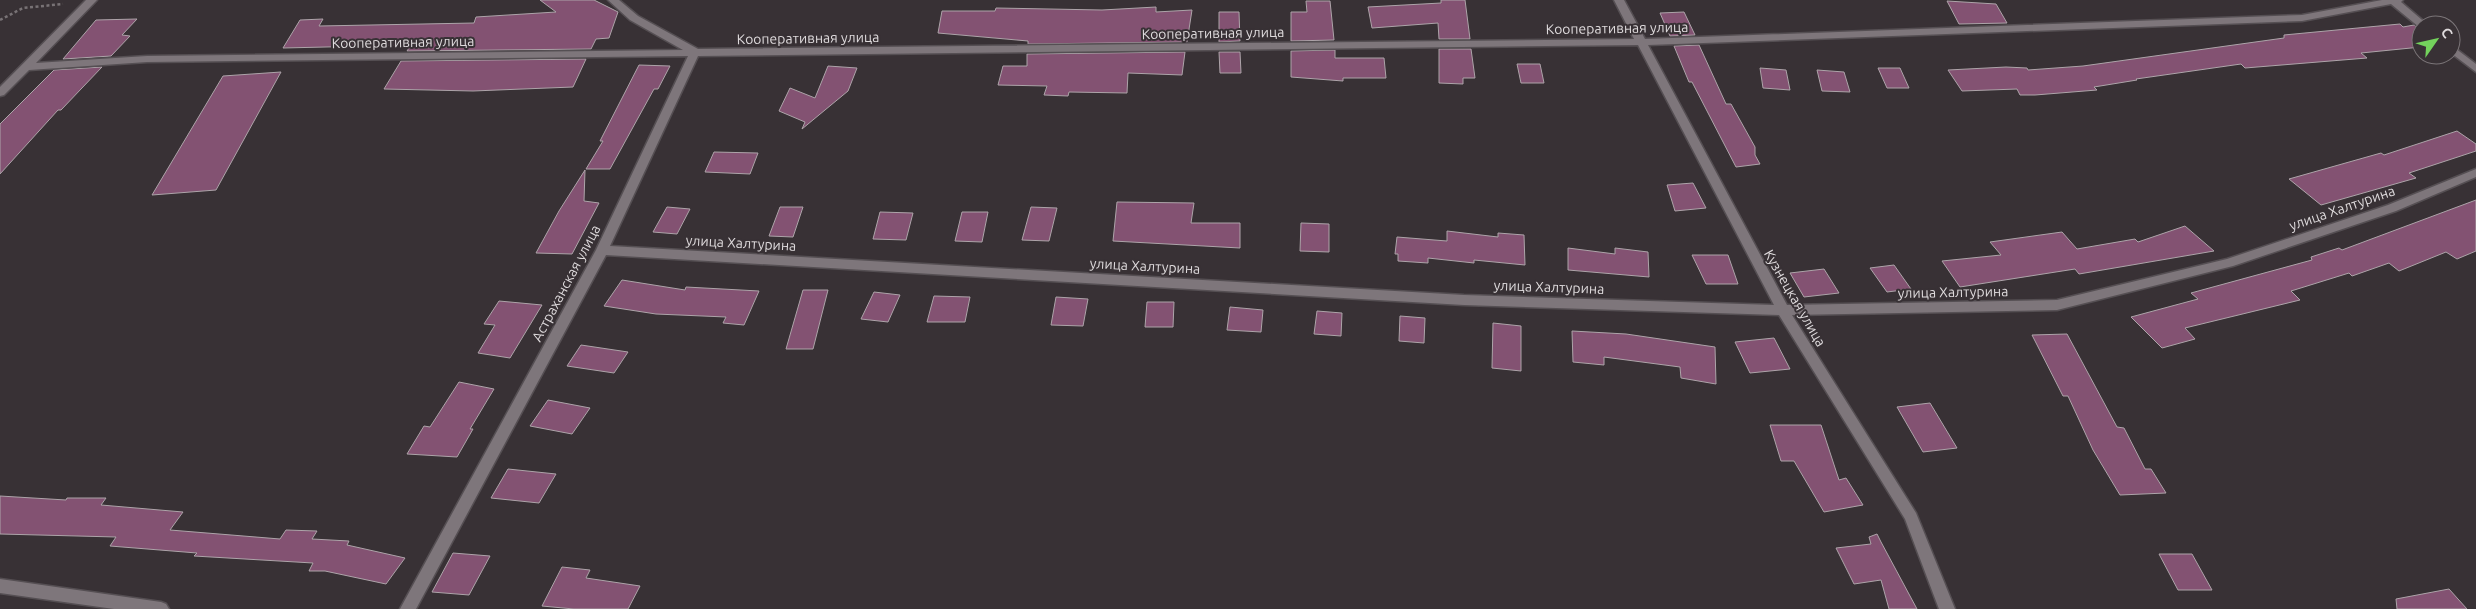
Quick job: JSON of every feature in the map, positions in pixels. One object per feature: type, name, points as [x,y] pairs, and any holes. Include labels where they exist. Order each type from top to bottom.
[{"type":"street","points":[[613,0],[634,18],[694,52]]},
{"type":"street","name":"Кузнецкая улица","points":[[1619,0],[1783,310],[1910,517],[1947,609]]},
{"type":"street","points":[[2395,0],[2412,15]]},
{"type":"street","name":"Кооперативная улица","points":[[26,67],[147,59],[1640,42],[2302,18],[2395,0]]},
{"type":"street","points":[[0,93],[92,1]]},
{"type":"street","name":"Астраханская улица","points":[[408,609],[602,250],[694,52]]},
{"type":"street","points":[[2461,56],[2476,68]]},
{"type":"street","name":"улица Халтурина","points":[[602,250],[1464,300],[1783,310],[2057,305],[2229,262],[2392,208],[2476,173]]},
{"type":"street","points":[[0,586],[161,609]]},
{"type":"path","points":[[0,20],[23,8],[92,1]]},
{"type":"building","points":[[540,0],[594,0],[618,12],[609,38],[596,39],[591,49],[407,51],[411,45],[283,48],[300,20],[323,19],[319,26],[474,23],[476,17],[556,12]]},
{"type":"building","points":[[1441,0],[1465,0],[1470,39],[1439,39],[1438,23],[1372,28],[1368,7],[1441,3]]},
{"type":"building","points":[[1306,1],[1330,1],[1334,40],[1291,41],[1291,12],[1307,12]]},
{"type":"building","points":[[1947,1],[1996,4],[2007,23],[1959,24]]},
{"type":"building","points":[[1156,7],[1156,12],[1192,10],[1187,42],[1028,44],[1028,41],[938,33],[942,11],[995,11],[996,8],[1102,10]]},
{"type":"building","points":[[1219,12],[1239,12],[1240,41],[1219,42]]},
{"type":"building","points":[[1684,12],[1695,35],[1670,36],[1660,13]]},
{"type":"building","points":[[137,19],[122,35],[130,36],[111,56],[63,59],[96,20]]},
{"type":"building","points":[[2400,24],[2403,27],[2411,26],[2411,48],[2361,53],[2367,58],[2245,68],[2241,64],[2094,87],[2097,90],[2035,95],[2020,95],[2017,89],[1962,91],[1948,70],[2006,67],[2027,68],[2028,70],[2083,66],[2284,38],[2284,35]]},
{"type":"building","points":[[1699,45],[1726,104],[1731,104],[1755,147],[1755,155],[1760,164],[1736,167],[1692,82],[1689,82],[1674,46]]},
{"type":"building","points":[[1439,49],[1471,49],[1475,78],[1463,78],[1463,84],[1439,83]]},
{"type":"building","points":[[1335,50],[1335,58],[1384,58],[1386,78],[1343,78],[1343,81],[1291,77],[1291,51]]},
{"type":"building","points":[[1185,52],[1182,75],[1128,73],[1127,93],[1069,92],[1068,96],[1044,95],[1047,86],[998,85],[1003,66],[1027,66],[1027,54]]},
{"type":"building","points":[[1219,52],[1240,52],[1241,73],[1220,73]]},
{"type":"building","points":[[586,59],[573,87],[473,91],[384,89],[401,61]]},
{"type":"building","points":[[1517,64],[1540,64],[1544,83],[1521,83]]},
{"type":"building","points":[[639,65],[670,66],[658,89],[654,89],[610,169],[586,169],[603,141],[600,141]]},
{"type":"building","points":[[828,66],[857,68],[848,91],[802,129],[805,122],[779,111],[790,88],[815,98]]},
{"type":"building","points":[[102,67],[61,110],[58,110],[0,174],[0,124],[54,70]]},
{"type":"building","points":[[1760,68],[1786,70],[1790,90],[1763,88]]},
{"type":"building","points":[[1878,68],[1900,68],[1909,88],[1887,88]]},
{"type":"building","points":[[1817,70],[1844,72],[1850,92],[1822,91]]},
{"type":"building","points":[[281,72],[216,190],[152,195],[223,76]]},
{"type":"building","points":[[2457,131],[2476,144],[2476,151],[2409,173],[2416,178],[2321,205],[2289,179],[2381,153],[2384,155]]},
{"type":"building","points":[[714,152],[758,153],[750,174],[705,172]]},
{"type":"building","points":[[585,170],[584,201],[599,203],[572,254],[536,253],[559,211]]},
{"type":"building","points":[[1693,183],[1706,208],[1675,211],[1667,185]]},
{"type":"building","points":[[2476,200],[2476,251],[2457,259],[2446,252],[2399,271],[2389,263],[2352,276],[2349,273],[2291,291],[2300,300],[2185,328],[2195,339],[2162,348],[2131,317],[2198,299],[2191,293],[2312,260],[2311,257],[2339,248],[2342,250]]},
{"type":"building","points":[[1117,202],[1194,203],[1191,223],[1240,223],[1240,248],[1113,241]]},
{"type":"building","points":[[667,207],[690,209],[677,234],[653,232]]},
{"type":"building","points":[[780,207],[803,207],[793,237],[769,236]]},
{"type":"building","points":[[1031,207],[1057,208],[1049,241],[1022,240]]},
{"type":"building","points":[[880,212],[913,213],[906,240],[873,239]]},
{"type":"building","points":[[962,212],[988,212],[982,242],[955,241]]},
{"type":"building","points":[[1301,223],[1329,224],[1329,252],[1300,251]]},
{"type":"building","points":[[2185,226],[2214,251],[2079,274],[2075,269],[1960,287],[1942,261],[2001,255],[1990,242],[2062,232],[2077,249],[2135,239],[2138,242]]},
{"type":"building","points":[[1447,231],[1498,237],[1498,233],[1524,235],[1525,265],[1474,260],[1474,263],[1428,258],[1428,263],[1398,261],[1398,254],[1395,254],[1397,237],[1447,241]]},
{"type":"building","points":[[1568,248],[1615,254],[1615,248],[1648,252],[1649,277],[1568,270]]},
{"type":"building","points":[[1692,255],[1728,255],[1738,284],[1706,284]]},
{"type":"building","points":[[1894,265],[1911,289],[1887,292],[1870,268]]},
{"type":"building","points":[[1824,269],[1839,293],[1804,297],[1790,273]]},
{"type":"building","points":[[622,280],[685,290],[686,287],[759,291],[744,325],[723,323],[726,317],[656,314],[604,306]]},
{"type":"building","points":[[803,290],[828,290],[813,349],[786,349]]},
{"type":"building","points":[[874,292],[900,295],[888,322],[861,319]]},
{"type":"building","points":[[934,296],[970,297],[965,322],[927,322]]},
{"type":"building","points":[[1056,297],[1088,299],[1083,326],[1051,325]]},
{"type":"building","points":[[499,301],[542,305],[510,358],[478,353],[495,325],[484,324]]},
{"type":"building","points":[[1147,302],[1174,302],[1173,327],[1145,327]]},
{"type":"building","points":[[1230,307],[1263,310],[1261,332],[1227,330]]},
{"type":"building","points":[[1317,311],[1342,313],[1341,336],[1314,334]]},
{"type":"building","points":[[1400,316],[1425,318],[1424,343],[1399,341]]},
{"type":"building","points":[[1493,323],[1521,326],[1521,371],[1492,368]]},
{"type":"building","points":[[1572,331],[1626,334],[1715,347],[1716,384],[1681,378],[1680,367],[1604,357],[1604,365],[1573,362]]},
{"type":"building","points":[[2067,334],[2117,427],[2124,428],[2145,469],[2151,469],[2166,493],[2120,495],[2093,450],[2068,396],[2063,396],[2032,335]]},
{"type":"building","points":[[1774,338],[1790,369],[1750,373],[1735,342]]},
{"type":"building","points":[[581,345],[628,352],[614,373],[567,366]]},
{"type":"building","points":[[459,382],[494,389],[470,429],[473,429],[457,457],[407,454],[424,426],[430,427]]},
{"type":"building","points":[[548,400],[590,408],[572,434],[530,426]]},
{"type":"building","points":[[1930,403],[1957,448],[1923,452],[1897,407]]},
{"type":"building","points":[[1770,425],[1821,425],[1839,480],[1846,478],[1863,505],[1824,512],[1794,461],[1781,461]]},
{"type":"building","points":[[508,469],[556,474],[539,503],[491,498]]},
{"type":"building","points":[[0,496],[66,500],[67,498],[106,498],[101,505],[183,512],[170,530],[280,539],[286,530],[317,531],[312,539],[349,541],[347,545],[405,558],[386,584],[325,571],[309,571],[313,563],[194,556],[197,553],[110,546],[116,537],[0,534]]},
{"type":"building","points":[[1877,534],[1917,609],[1889,609],[1881,580],[1854,584],[1836,548],[1871,544],[1869,537]]},
{"type":"building","points":[[453,553],[490,556],[469,595],[432,592]]},
{"type":"building","points":[[2159,554],[2192,554],[2212,590],[2178,590]]},
{"type":"building","points":[[562,567],[590,570],[586,578],[640,586],[628,609],[574,609],[542,606]]},
{"type":"building","points":[[2449,589],[2467,609],[2397,609],[2396,599]]}]
